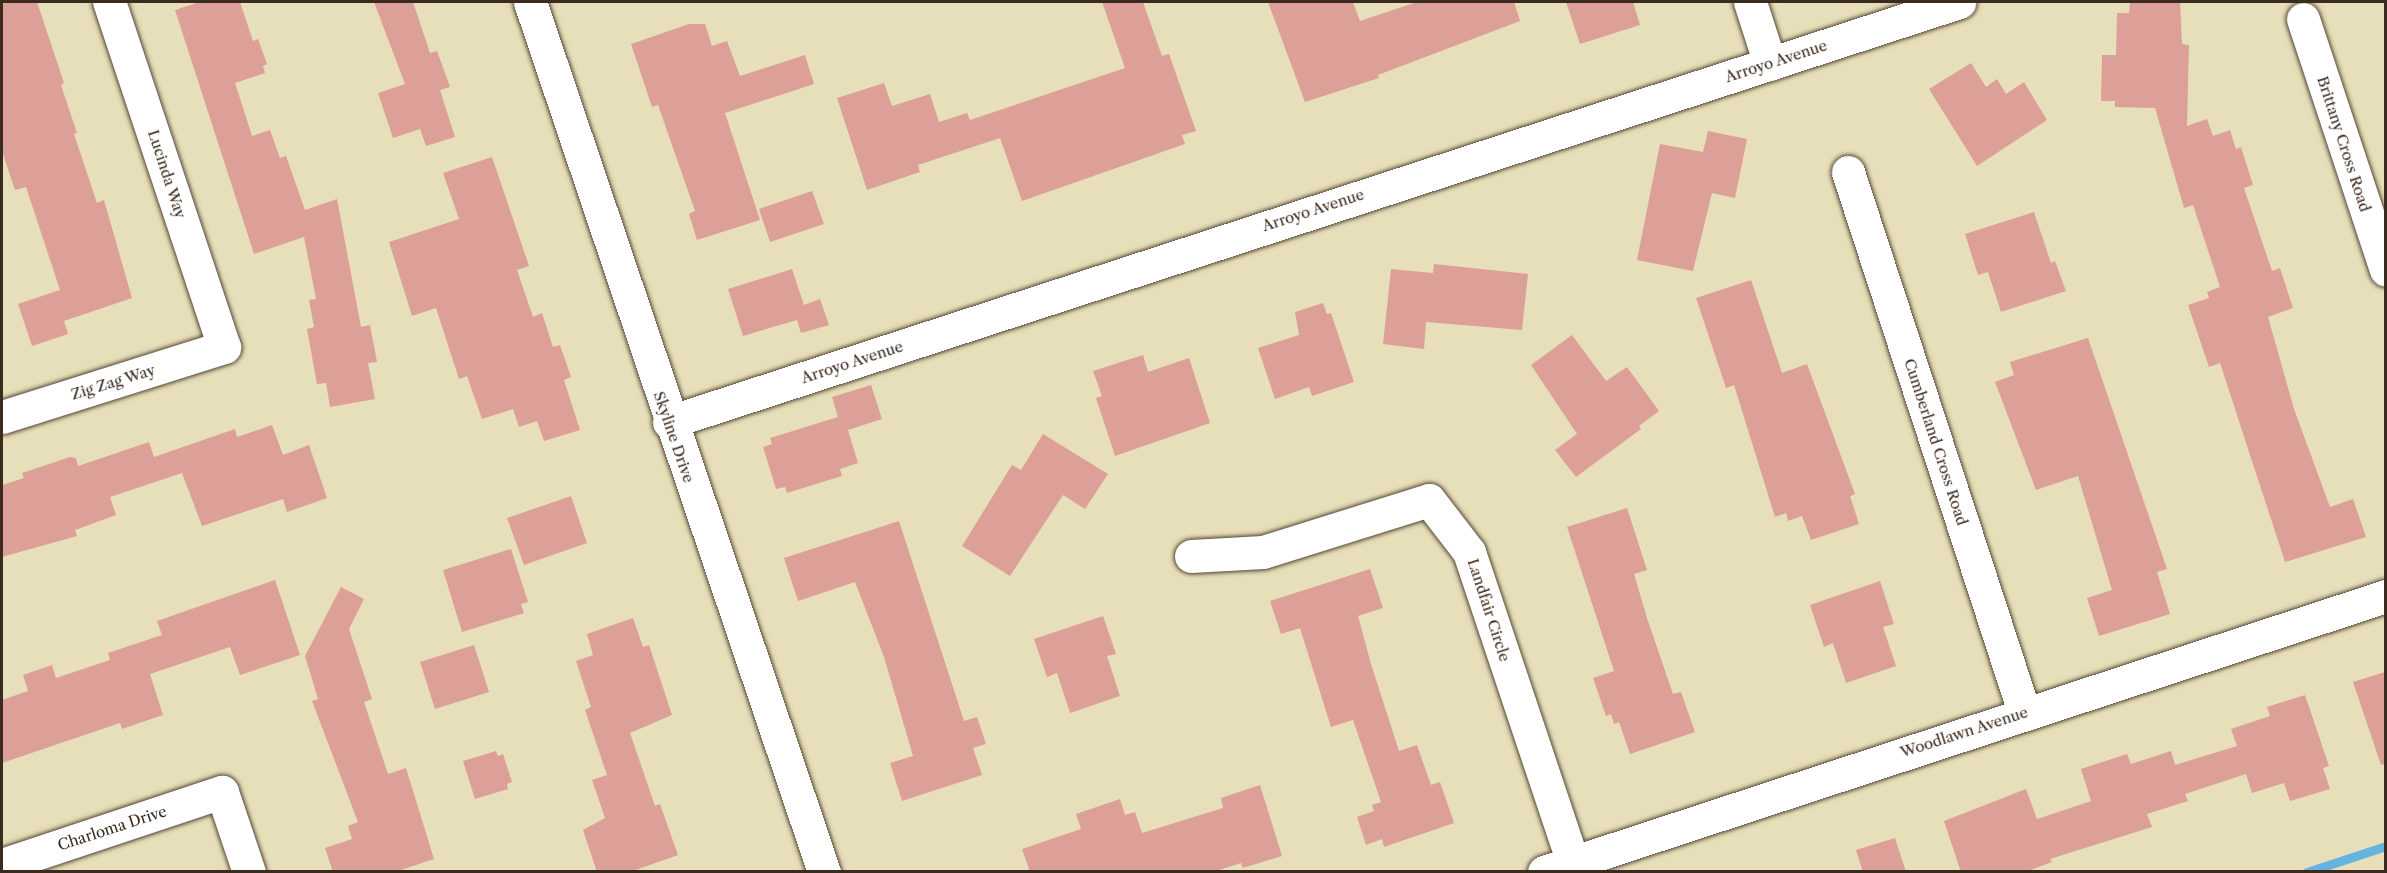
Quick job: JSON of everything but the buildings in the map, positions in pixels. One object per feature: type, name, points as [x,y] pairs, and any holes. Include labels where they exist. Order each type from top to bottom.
[{"type":"street","name":"Lucinda Way","points":[[109,2],[224,347]]},
{"type":"street","name":"Skyline Drive","points":[[530,2],[669,422],[824,872]]},
{"type":"street","points":[[1750,2],[1770,64]]},
{"type":"street","name":"Arroyo Avenue","points":[[669,422],[1525,140],[1770,64],[1959,2]]},
{"type":"street","name":"Brittany Cross Road","points":[[2303,19],[2385,270]]},
{"type":"street","name":"Cumberland Cross Road","points":[[1848,172],[2024,712]]},
{"type":"street","name":"Zig Zag Way","points":[[2,417],[224,347]]},
{"type":"street","name":"Landfair Circle","points":[[1191,556],[1263,552],[1430,500],[1469,552],[1558,867]]},
{"type":"street","name":"Woodlawn Avenue","points":[[1558,867],[2024,712],[2385,596]]},
{"type":"street","name":"Charloma Drive","points":[[2,865],[222,792],[249,872]]},
{"type":"waterway","points":[[2307,872],[2386,846]]}]
